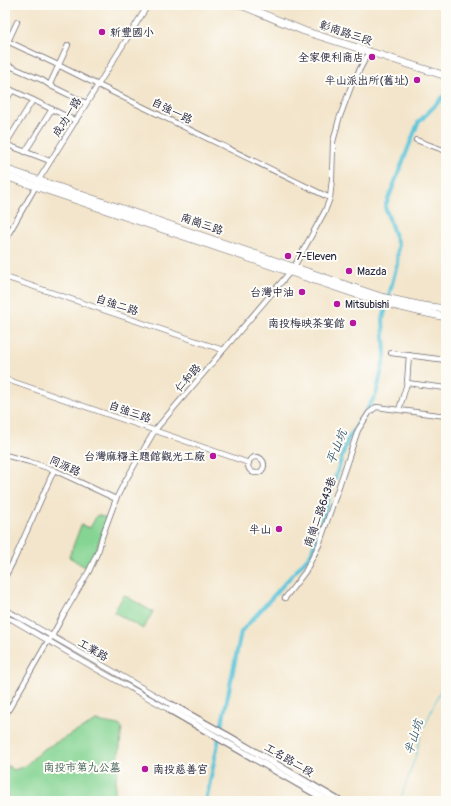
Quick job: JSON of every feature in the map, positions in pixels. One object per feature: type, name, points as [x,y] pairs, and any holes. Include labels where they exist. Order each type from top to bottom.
[{"type":"main road","name":"彰南路三段","points":[[241,5],[304,31],[446,76]]},
{"type":"main road","name":"南崗三路","points":[[5,169],[37,183],[392,302]]},
{"type":"main road","name":"南崗三路","points":[[5,176],[37,183]]},
{"type":"main road","points":[[392,302],[446,309]]},
{"type":"main road","points":[[392,302],[422,312],[446,317]]},
{"type":"main road","points":[[171,708],[228,739]]},
{"type":"main road","name":"工名路二段","points":[[228,739],[328,801]]},
{"type":"main road","name":"工名路二段","points":[[228,739],[339,801]]},
{"type":"street","name":"成功一路","points":[[5,240],[50,161],[148,5]]},
{"type":"street","points":[[5,48],[17,22]]},
{"type":"street","name":"自強一路","points":[[7,41],[330,198]]},
{"type":"street","points":[[50,84],[68,46]]},
{"type":"street","name":"仁和路","points":[[6,713],[89,571],[99,549],[116,499],[155,430],[292,269],[325,211],[330,198],[333,142],[339,119],[352,84],[369,52]]},
{"type":"street","points":[[5,64],[50,84],[51,86],[86,103]]},
{"type":"street","points":[[5,87],[76,121]]},
{"type":"street","points":[[5,102],[12,90]]},
{"type":"street","points":[[33,100],[5,144],[50,161]]},
{"type":"street","points":[[25,152],[52,109]]},
{"type":"street","points":[[416,140],[446,150]]},
{"type":"street","name":"自強二路","points":[[5,277],[223,350]]},
{"type":"street","points":[[391,353],[446,360]]},
{"type":"street","points":[[410,355],[407,383],[399,410],[446,416]]},
{"type":"street","name":"自強三路","points":[[5,379],[249,463]]},
{"type":"street","points":[[407,383],[446,388]]},
{"type":"street","name":"南崗二路643巷","points":[[285,598],[305,572],[319,546],[358,430],[376,407],[399,410]]},
{"type":"street","name":"同源路","points":[[5,456],[54,470],[116,499]]},
{"type":"street","points":[[5,577],[54,470]]},
{"type":"street","name":"工業路","points":[[5,610],[52,636],[171,708]]},
{"type":"street","name":"工業路","points":[[5,617],[171,708]]},
{"type":"green space","points":[[97,515],[107,518],[88,569],[69,557],[81,525],[90,528]]},
{"type":"green space","points":[[124,595],[153,612],[143,629],[114,612]]},
{"type":"green space","name":"南投市第九公墓","points":[[96,721],[119,725],[122,728],[115,789],[116,801],[5,801],[5,764],[14,770],[25,766],[42,750]]},
{"type":"waterway","name":"平山坑","points":[[206,801],[241,632],[311,554],[347,441],[376,395],[385,355],[383,319],[397,264],[398,245],[385,207],[418,123],[446,94]]},
{"type":"waterway","name":"半山坑","points":[[397,801],[401,798],[416,755],[421,734],[446,678]]},
{"type":"place","name":"新豐國小","points":[[102,32]]},
{"type":"place","name":"全家便利商店","points":[[372,57]]},
{"type":"place","name":"半山派出所(舊址)","points":[[417,80]]},
{"type":"place","name":"7-Eleven","points":[[288,256]]},
{"type":"place","name":"Mazda","points":[[349,271]]},
{"type":"place","name":"台灣中油","points":[[302,292]]},
{"type":"place","name":"Mitsubishi","points":[[337,304]]},
{"type":"place","name":"南投梅映茶宴館","points":[[353,323]]},
{"type":"place","name":"台灣麻糬主題館觀光工廠","points":[[213,456]]},
{"type":"place","name":"半山","points":[[279,529]]},
{"type":"place","name":"南投慈善宮","points":[[145,769]]}]
